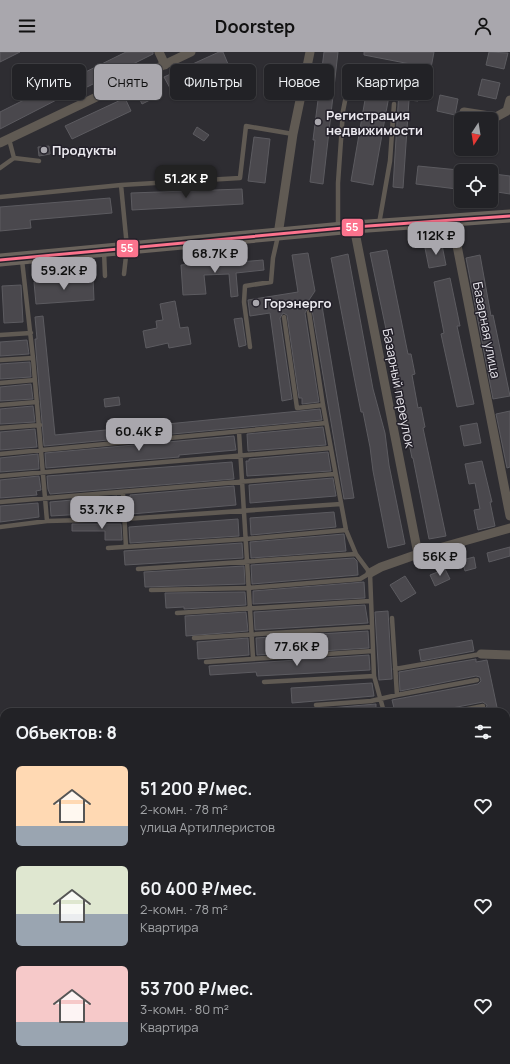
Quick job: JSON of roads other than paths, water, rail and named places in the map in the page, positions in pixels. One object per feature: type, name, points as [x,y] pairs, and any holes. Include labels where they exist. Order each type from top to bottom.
[{"type":"street","points":[[159,52],[165,65]]},
{"type":"street","points":[[0,143],[192,52]]},
{"type":"street","points":[[278,235],[293,134],[310,52]]},
{"type":"street","points":[[498,116],[507,111],[510,100]]},
{"type":"street","points":[[0,260],[354,227],[510,216]]},
{"type":"street","name":"Базарная улица","points":[[452,220],[510,516]]},
{"type":"street","name":"Базарный переулок","points":[[354,227],[418,554]]},
{"type":"street","points":[[370,573],[381,567],[418,554],[510,528]]},
{"type":"street","points":[[481,654],[510,655]]},
{"type":"lane","points":[[338,229],[338,183],[343,118],[346,100]]},
{"type":"lane","points":[[379,225],[390,162],[394,104]]},
{"type":"lane","points":[[0,196],[121,185],[240,178],[246,126],[293,134]]},
{"type":"lane","points":[[9,139],[14,158]]},
{"type":"lane","points":[[0,168],[14,158],[39,161]]},
{"type":"lane","points":[[121,185],[127,247],[124,274]]},
{"type":"lane","points":[[250,347],[244,302],[245,286],[271,282],[273,258],[278,235]]},
{"type":"lane","points":[[104,250],[105,276]]},
{"type":"lane","points":[[22,258],[40,425],[47,521]]},
{"type":"lane","points":[[309,312],[326,424],[346,530],[356,554],[370,573],[374,676],[383,708]]},
{"type":"lane","points":[[284,317],[297,408],[323,405]]},
{"type":"lane","points":[[0,335],[31,333]]},
{"type":"lane","points":[[0,360],[33,358]]},
{"type":"lane","points":[[0,383],[35,380]]},
{"type":"lane","points":[[0,405],[37,402]]},
{"type":"lane","points":[[0,454],[326,424]]},
{"type":"lane","points":[[0,428],[40,425]]},
{"type":"lane","points":[[239,432],[253,658]]},
{"type":"lane","points":[[0,476],[331,448]]},
{"type":"lane","points":[[0,502],[46,497],[123,493],[335,474]]},
{"type":"lane","points":[[123,493],[126,547]]},
{"type":"lane","points":[[0,527],[47,521],[124,519],[341,504]]},
{"type":"lane","points":[[108,548],[246,539],[346,530]]},
{"type":"lane","points":[[138,569],[356,554]]},
{"type":"lane","points":[[151,590],[248,588],[360,579],[370,573]]},
{"type":"lane","points":[[177,613],[370,602]]},
{"type":"lane","points":[[392,618],[397,695]]},
{"type":"lane","points":[[194,638],[371,627]]},
{"type":"lane","points":[[206,662],[373,651]]},
{"type":"lane","points":[[395,669],[481,654]]},
{"type":"lane","points":[[264,682],[374,676]]},
{"type":"lane","points":[[316,705],[371,702],[397,695],[477,680]]},
{"type":"lane","points":[[473,708],[483,706]]},
{"type":"place","name":"Регистрация недвижимости","points":[[318,122]]},
{"type":"place","name":"Продукты","points":[[44,150]]},
{"type":"place","name":"Горэнерго","points":[[256,303]]}]
